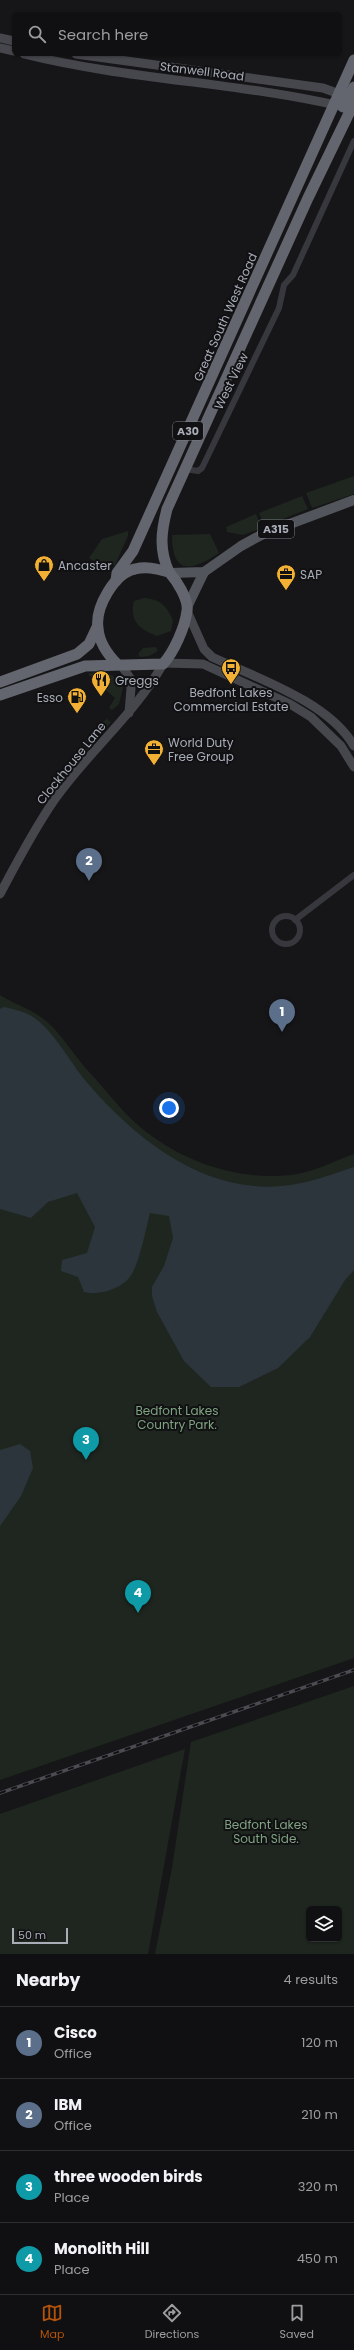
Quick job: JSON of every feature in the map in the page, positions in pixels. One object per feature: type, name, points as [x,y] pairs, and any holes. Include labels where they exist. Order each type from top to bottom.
[{"type":"highway","name":"Great South West Road","points":[[170,573],[162,556],[161,542],[163,526],[185,468],[273,278],[347,103],[354,60]]},
{"type":"highway","points":[[347,103],[354,87]]},
{"type":"highway","name":"Great South West Road","points":[[116,581],[117,573],[133,551],[347,103]]},
{"type":"highway","points":[[0,682],[77,654],[89,644],[97,626],[101,608],[116,581],[123,575],[135,569],[148,567],[170,573],[182,592],[187,609],[179,635],[164,664],[85,666],[0,695]]},
{"type":"highway","points":[[97,626],[104,646],[119,665]]},
{"type":"main road","name":"A315","points":[[187,609],[204,572],[241,546],[263,534],[354,500]]},
{"type":"main road","points":[[170,573],[204,572]]},
{"type":"street","points":[[0,38],[12,41]]},
{"type":"street","points":[[0,48],[12,51]]},
{"type":"street","name":"Stanwell Road","points":[[34,56],[92,68],[256,89],[347,103]]},
{"type":"street","name":"Stanwell Road","points":[[91,56],[323,88],[347,103]]},
{"type":"street","name":"West View","points":[[185,468],[194,472],[202,468],[279,308],[284,285],[293,275],[354,141]]},
{"type":"street","points":[[273,278],[284,285]]},
{"type":"street","points":[[187,609],[204,649],[212,657],[310,705],[329,717],[354,746]]},
{"type":"street","points":[[164,664],[203,664],[290,704],[311,717],[341,746],[354,767]]},
{"type":"street","name":"Clockhouse Lane","points":[[0,894],[55,799],[129,713],[152,684],[164,664]]},
{"type":"street","points":[[119,665],[130,678],[131,688],[129,713]]},
{"type":"street","points":[[295,920],[354,874]]},
{"type":"street","points":[[287,916],[295,920],[300,930],[295,940],[288,943],[277,940],[273,934],[274,922],[287,916]]},
{"type":"green space","points":[[354,476],[354,494],[312,508],[306,493]]},
{"type":"green space","points":[[302,496],[308,509],[265,526],[259,513]]},
{"type":"green space","points":[[256,514],[262,528],[243,535],[227,532],[226,527]]},
{"type":"green space","points":[[128,531],[128,536],[115,565],[105,568],[89,558],[102,539]]},
{"type":"green space","points":[[210,534],[219,553],[200,564],[185,566],[180,563],[176,558],[173,548],[172,535]]},
{"type":"green space","points":[[144,598],[159,602],[165,607],[173,621],[171,631],[157,636],[141,628],[137,624],[133,614],[134,601]]},
{"type":"green space","points":[[156,647],[158,651],[149,656],[140,657],[138,654],[143,648]]},
{"type":"green space","points":[[97,671],[113,676],[123,688],[119,704],[112,710],[109,708],[115,698],[88,674]]},
{"type":"green space","points":[[107,719],[111,722],[88,750],[85,750],[83,745],[90,734],[99,724]]},
{"type":"green space","name":"Bedfont Lakes Country Park.","points":[[0,995],[34,1013],[51,1025],[84,1067],[132,1120],[156,1139],[193,1159],[213,1167],[234,1172],[276,1176],[304,1173],[354,1154],[354,1658],[0,1780]]},
{"type":"green space","name":"Bedfont Lakes South Side.","points":[[354,1686],[354,1954],[155,1954],[172,1868],[191,1742]]},
{"type":"green space","points":[[185,1749],[148,1954],[0,1954],[0,1814]]},
{"type":"shaded area","points":[[4,1007],[30,1015],[39,1021],[55,1038],[90,1086],[129,1126],[151,1144],[200,1172],[226,1181],[253,1186],[281,1186],[309,1181],[354,1167],[354,1270],[345,1280],[310,1337],[278,1368],[239,1387],[211,1387],[184,1361],[157,1312],[152,1296],[152,1287],[164,1266],[173,1238],[169,1216],[150,1213],[136,1265],[133,1273],[125,1282],[108,1291],[90,1293],[84,1292],[78,1277],[61,1271],[62,1260],[87,1253],[95,1227],[77,1193],[48,1202],[31,1218],[0,1209],[0,1009]]},
{"type":"shaded area","points":[[20,1444],[30,1451],[33,1468],[21,1496],[0,1526],[0,1450]]},
{"type":"railway","points":[[0,1793],[354,1670]]},
{"type":"place","name":"Ancaster","points":[[44,582]]},
{"type":"place","name":"SAP","points":[[286,591]]},
{"type":"place","name":"Bedfont Lakes Commercial Estate","points":[[231,685]]},
{"type":"place","name":"Greggs","points":[[101,697]]},
{"type":"place","name":"Esso","points":[[77,714]]},
{"type":"place","name":"World Duty Free Group","points":[[154,766]]},
{"type":"place","name":"IBM","points":[[89,881]]},
{"type":"place","name":"Cisco","points":[[282,1032]]},
{"type":"place","name":"three wooden birds","points":[[86,1460]]},
{"type":"place","name":"Monolith Hill","points":[[138,1613]]}]
